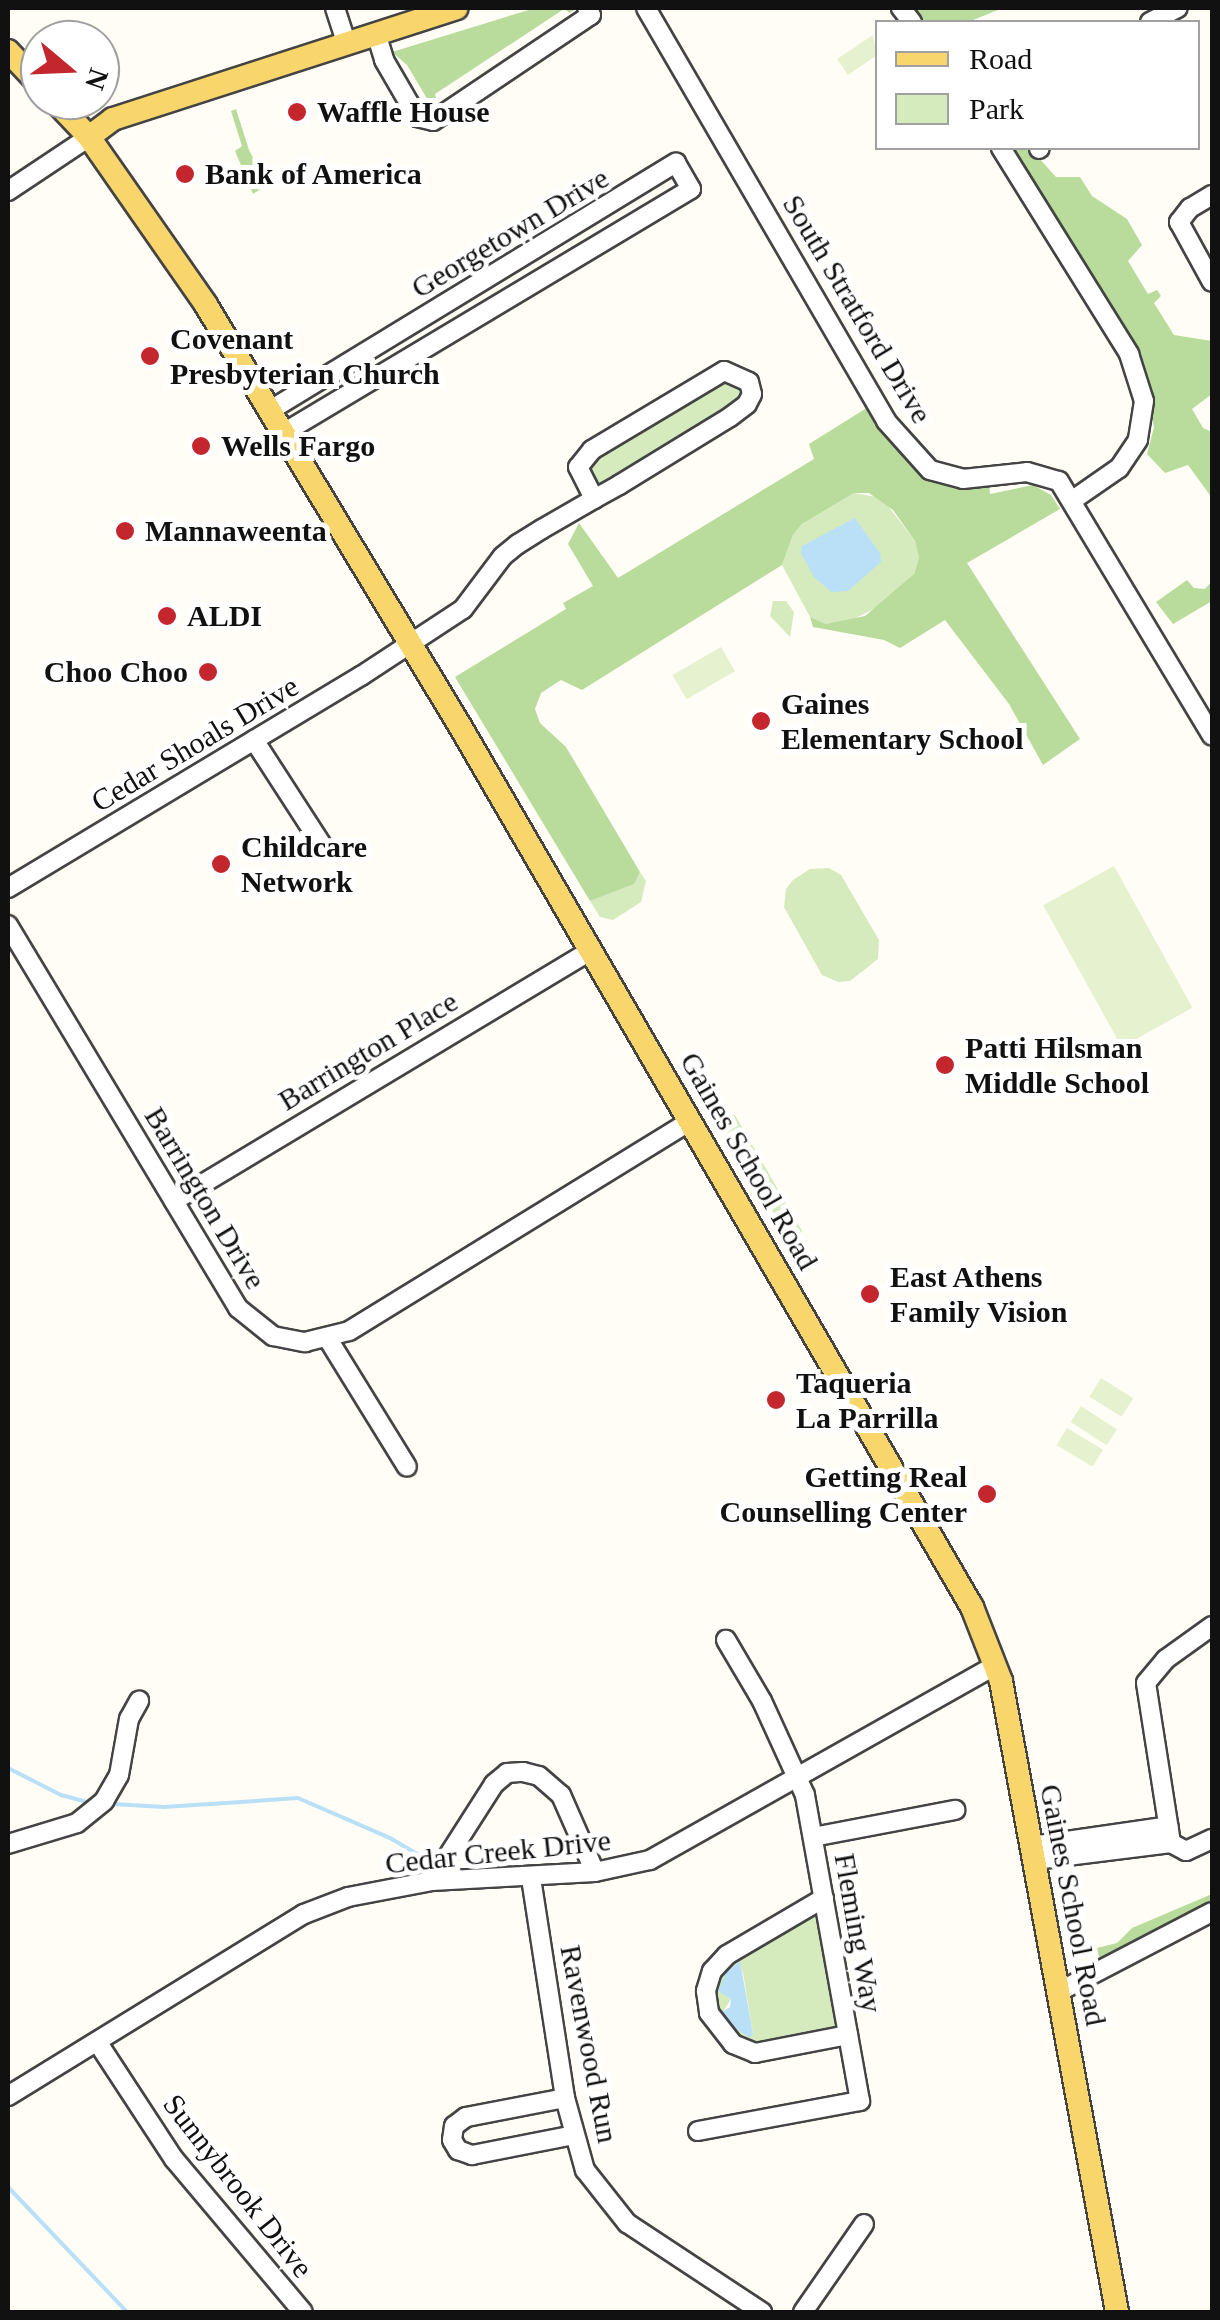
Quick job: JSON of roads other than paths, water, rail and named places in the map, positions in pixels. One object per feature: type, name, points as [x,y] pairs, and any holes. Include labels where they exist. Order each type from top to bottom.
[{"type":"main road","points":[[89,137],[112,119],[457,8]]},
{"type":"main road","name":"Gaines School Road","points":[[73,120],[188,277],[270,411],[954,1572],[996,1664],[1117,2312]]},
{"type":"street","points":[[335,8],[346,42]]},
{"type":"street","name":"South Stratford Drive","points":[[646,8],[886,421],[930,470],[964,479],[1045,474],[1059,481],[1212,736]]},
{"type":"street","points":[[1154,20],[1178,8]]},
{"type":"street","points":[[376,33],[384,60],[417,117],[433,121],[589,11]]},
{"type":"street","points":[[8,191],[89,137]]},
{"type":"street","points":[[1002,150],[1121,339],[1144,401],[1138,440],[1119,468],[1073,500]]},
{"type":"street","name":"Georgetown Drive","points":[[270,411],[676,163],[691,189],[283,433]]},
{"type":"street","points":[[1212,195],[1190,208],[1179,222],[1212,282]]},
{"type":"street","name":"Cedar Shoals Drive","points":[[8,888],[463,609],[503,556],[518,544],[594,499],[747,404],[752,394],[749,382],[724,371],[592,450],[578,467],[594,499]]},
{"type":"street","points":[[254,740],[322,846]]},
{"type":"street","name":"Barrington Drive","points":[[8,925],[248,1320],[288,1340],[328,1338],[349,1331],[692,1122]]},
{"type":"street","name":"Barrington Place","points":[[174,1201],[591,950]]},
{"type":"street","points":[[328,1338],[407,1467]]},
{"type":"street","points":[[1212,1626],[1166,1659],[1146,1683],[1170,1834],[1186,1851],[1212,1839]]},
{"type":"street","name":"Fleming Way","points":[[698,2131],[860,2101],[799,1774],[726,1640]]},
{"type":"street","name":"Cedar Creek Drive","points":[[8,2096],[304,1914],[348,1896],[432,1881],[532,1878],[630,1866],[667,1852],[996,1664]]},
{"type":"street","points":[[8,1844],[77,1823],[104,1801],[119,1775],[129,1719],[139,1701]]},
{"type":"street","points":[[432,1881],[494,1784],[506,1774],[522,1772],[539,1776],[561,1795],[595,1872]]},
{"type":"street","points":[[813,1837],[954,1810]]},
{"type":"street","points":[[1033,1854],[1170,1834]]},
{"type":"street","name":"Ravenwood Run","points":[[532,1878],[565,2098],[574,2135],[597,2190],[628,2222],[762,2312]]},
{"type":"street","points":[[824,1898],[719,1963],[706,1991],[710,2013],[733,2044],[755,2052],[848,2035]]},
{"type":"street","points":[[1060,1991],[1212,1912]]},
{"type":"street","name":"Sunnybrook Drive","points":[[98,2044],[174,2159],[303,2312]]},
{"type":"street","points":[[565,2098],[466,2117],[454,2126],[452,2140],[458,2150],[472,2155],[574,2135]]},
{"type":"street","points":[[803,2312],[864,2224]]},
{"type":"water","points":[[855,518],[880,553],[881,562],[848,591],[832,592],[814,577],[801,553],[802,546]]},
{"type":"water","points":[[740,1961],[753,2034],[750,2038],[726,2022],[722,2012],[730,2007],[731,1999],[718,1991],[726,1973]]},
{"type":"waterway","points":[[8,1768],[61,1795],[90,1803]]},
{"type":"waterway","points":[[113,1804],[164,1807],[298,1798],[390,1838],[431,1862]]},
{"type":"waterway","points":[[8,2187],[127,2312]]},
{"type":"place","name":"Waffle House","points":[[297,112]]},
{"type":"place","name":"Bank of America","points":[[185,174]]},
{"type":"place","name":"Covenant Presbyterian Church","points":[[150,356]]},
{"type":"place","name":"Wells Fargo","points":[[201,446]]},
{"type":"place","name":"Mannaweenta","points":[[125,531]]},
{"type":"place","name":"ALDI","points":[[167,616]]},
{"type":"place","name":"Choo Choo","points":[[208,672]]},
{"type":"place","name":"Gaines Elementary School","points":[[761,721]]},
{"type":"place","name":"Childcare Network","points":[[221,864]]},
{"type":"place","name":"Patti Hilsman Middle School","points":[[945,1065]]},
{"type":"place","name":"East Athens Family Vision","points":[[870,1294]]},
{"type":"place","name":"Taqueria La Parrilla","points":[[776,1400]]},
{"type":"place","name":"Getting Real Counselling Center","points":[[987,1494]]}]
